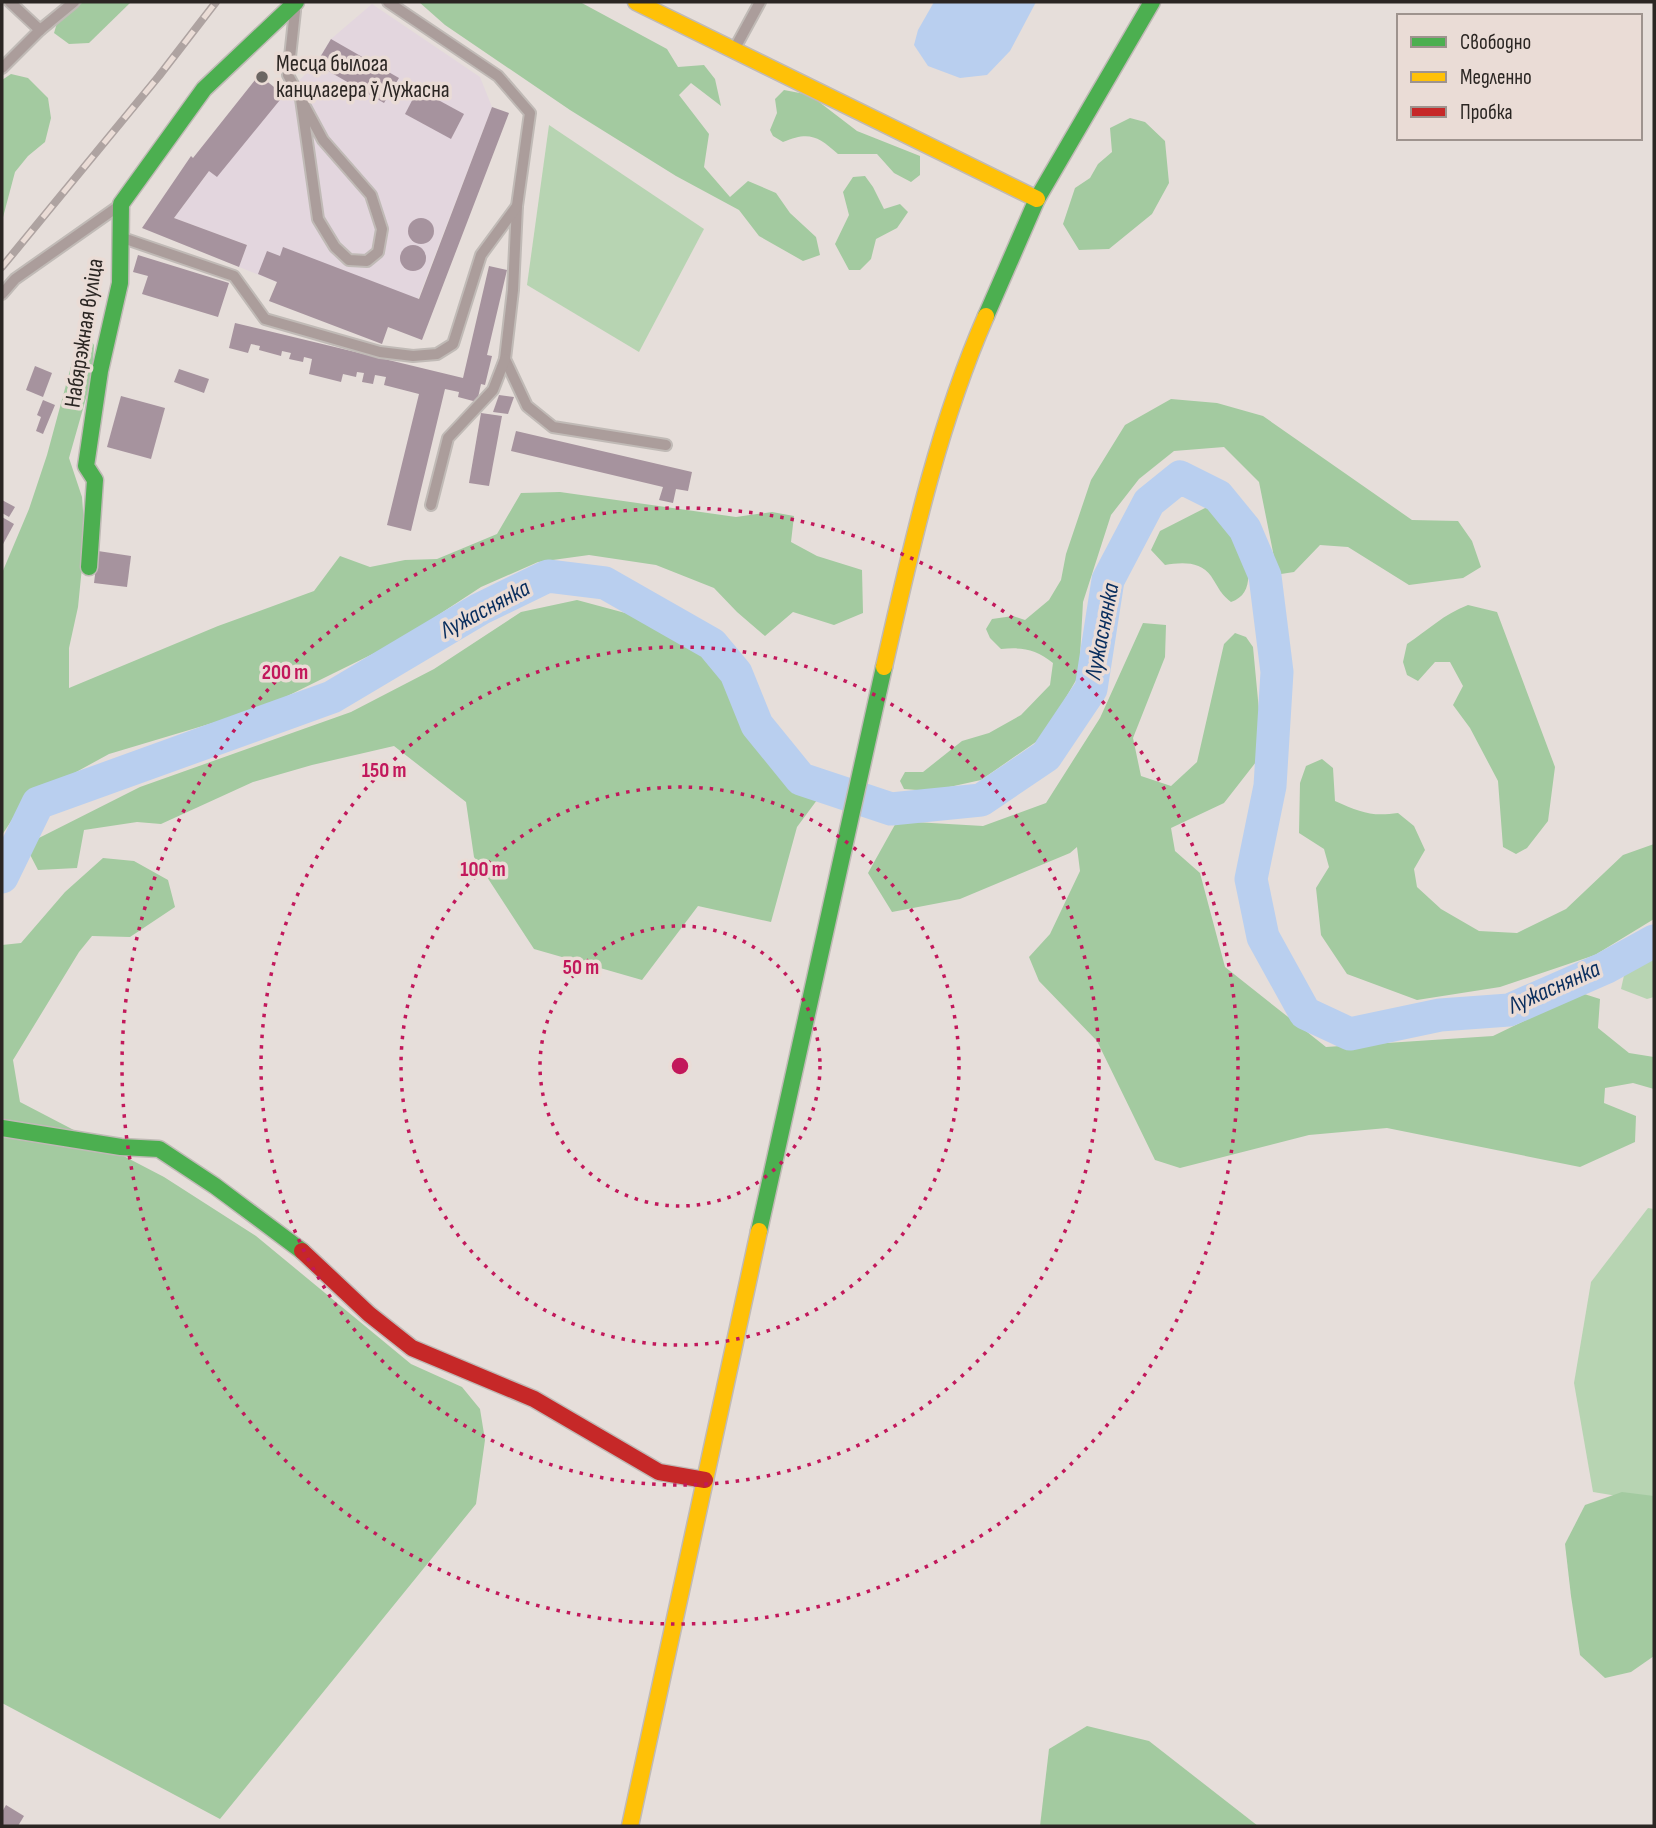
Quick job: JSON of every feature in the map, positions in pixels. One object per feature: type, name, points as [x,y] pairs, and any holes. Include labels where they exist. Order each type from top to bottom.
[{"type":"main road","points":[[121,204],[204,89],[296,2]]},
{"type":"main road","points":[[636,2],[1037,199]]},
{"type":"main road","points":[[630,1826],[837,872],[918,520],[977,336],[1037,199],[1152,2]]},
{"type":"main road","name":"Набярэжная вуліца","points":[[89,567],[95,480],[86,466],[100,371],[120,283],[121,204]]},
{"type":"main road","points":[[2,1128],[121,1147],[159,1149],[215,1186],[304,1252],[369,1314],[412,1348],[534,1399],[659,1472],[705,1480]]},
{"type":"lane","points":[[10,2],[40,30]]},
{"type":"lane","points":[[2,68],[40,30],[74,2]]},
{"type":"lane","points":[[296,2],[288,75],[301,99],[323,140],[371,195],[382,229],[378,252],[368,261],[349,260],[335,247],[318,219],[301,99]]},
{"type":"lane","points":[[388,2],[498,76],[530,113],[517,206],[513,290],[505,359],[493,390],[448,438],[431,505]]},
{"type":"lane","points":[[734,51],[760,2]]},
{"type":"lane","points":[[2,294],[15,279],[121,204]]},
{"type":"lane","points":[[121,237],[234,276],[265,318],[380,352],[413,356],[437,354],[453,344],[481,255],[517,206]]},
{"type":"lane","points":[[505,359],[527,406],[553,427],[666,445]]},
{"type":"shaded area","points":[[372,4],[480,77],[492,107],[405,333],[239,267],[247,245],[174,218],[209,171],[197,161],[284,95],[316,64],[331,39]]},
{"type":"green space","points":[[83,2],[131,2],[89,43],[69,44],[54,33],[57,23]]},
{"type":"green space","points":[[419,2],[580,2],[667,49],[678,67],[704,65],[715,79],[721,106],[691,83],[679,95],[709,134],[704,167],[730,197],[748,181],[776,193],[790,213],[816,237],[820,255],[803,261],[759,236],[739,210],[676,176],[570,110],[445,25]]},
{"type":"green space","points":[[11,74],[28,78],[48,98],[51,118],[45,142],[28,156],[15,172],[2,221],[2,80]]},
{"type":"green space","points":[[784,90],[810,95],[857,131],[920,156],[920,175],[911,182],[894,173],[877,154],[838,154],[813,137],[800,137],[783,142],[773,136],[770,130],[777,113],[775,99]]},
{"type":"green space","points":[[1130,118],[1145,122],[1165,141],[1169,183],[1152,214],[1109,249],[1079,250],[1063,224],[1075,188],[1090,178],[1098,164],[1112,152],[1110,128]]},
{"type":"green space","points":[[549,125],[704,229],[639,352],[527,285]]},
{"type":"green space","points":[[865,176],[884,209],[900,204],[908,212],[897,228],[876,239],[871,259],[860,270],[849,270],[835,244],[849,215],[843,192],[853,177]]},
{"type":"green space","points":[[87,335],[94,345],[92,377],[69,458],[82,497],[85,537],[78,607],[69,648],[69,688],[218,626],[314,591],[340,556],[370,567],[405,560],[437,559],[497,534],[521,493],[560,492],[736,517],[772,512],[794,516],[791,542],[817,556],[862,570],[863,613],[834,625],[793,612],[765,636],[714,588],[656,565],[589,555],[538,562],[481,587],[397,642],[263,708],[109,754],[25,800],[2,835],[2,573],[29,509],[47,455],[73,359]]},
{"type":"green space","points":[[1171,399],[1217,403],[1263,416],[1412,520],[1458,521],[1472,541],[1481,567],[1463,578],[1409,585],[1348,547],[1320,545],[1294,572],[1281,574],[1275,562],[1259,482],[1224,447],[1174,451],[1139,479],[1111,515],[1083,602],[1079,675],[1043,737],[981,780],[931,791],[904,789],[900,781],[905,772],[923,772],[962,741],[989,733],[1021,715],[1050,685],[1053,663],[1028,650],[1001,649],[990,638],[986,629],[992,619],[1013,616],[1025,620],[1049,600],[1061,580],[1066,554],[1091,480],[1125,425]]},
{"type":"green space","points":[[1207,507],[1219,515],[1236,535],[1246,561],[1247,586],[1241,596],[1231,602],[1207,571],[1184,563],[1165,565],[1151,550],[1160,531]]},
{"type":"green space","points":[[577,600],[692,631],[739,688],[767,746],[786,769],[820,796],[797,827],[771,922],[698,906],[642,980],[534,949],[474,857],[466,802],[394,746],[253,782],[161,824],[137,822],[84,830],[77,868],[38,870],[25,845],[140,787],[351,712],[434,669],[521,612]]},
{"type":"green space","points":[[1468,605],[1497,612],[1555,767],[1548,821],[1527,848],[1516,854],[1503,847],[1498,781],[1470,728],[1453,705],[1463,686],[1450,662],[1435,662],[1418,681],[1407,675],[1403,662],[1407,644]]},
{"type":"green space","points":[[1143,623],[1166,625],[1165,657],[1133,738],[1141,776],[1171,786],[1197,762],[1224,644],[1235,633],[1246,637],[1253,647],[1263,753],[1224,803],[1171,828],[1175,851],[1200,873],[1225,967],[1326,1047],[1493,1036],[1581,993],[1600,999],[1598,1028],[1629,1053],[1654,1057],[1654,1089],[1633,1083],[1605,1088],[1604,1103],[1636,1116],[1635,1142],[1580,1167],[1387,1128],[1309,1135],[1180,1168],[1155,1160],[1097,1041],[1039,981],[1029,957],[1050,934],[1080,871],[1077,847],[1070,853],[960,899],[892,912],[868,873],[897,821],[983,826],[1046,803],[1100,718]]},
{"type":"green space","points":[[1322,759],[1333,768],[1335,801],[1366,813],[1398,813],[1414,826],[1425,850],[1414,869],[1417,887],[1441,909],[1479,931],[1517,933],[1566,909],[1623,855],[1654,844],[1654,919],[1595,955],[1500,987],[1417,1000],[1347,974],[1321,935],[1316,888],[1329,867],[1324,849],[1299,833],[1300,783],[1306,766]]},
{"type":"green space","points":[[103,858],[134,861],[168,880],[175,907],[130,937],[92,936],[79,952],[13,1060],[20,1102],[164,1177],[256,1236],[411,1364],[462,1387],[480,1409],[485,1440],[476,1504],[220,1819],[2,1703],[2,945],[21,943],[65,892]]},
{"type":"green space","points":[[1654,956],[1654,997],[1647,999],[1621,989],[1625,971]]},
{"type":"green space","points":[[1648,1208],[1654,1209],[1654,1502],[1593,1492],[1574,1383],[1591,1282]]},
{"type":"green space","points":[[1622,1492],[1654,1496],[1654,1656],[1631,1672],[1605,1678],[1580,1655],[1565,1544],[1585,1505]]},
{"type":"green space","points":[[1087,1726],[1149,1741],[1258,1826],[1040,1826],[1049,1749]]},
{"type":"water","points":[[934,2],[1036,2],[1010,51],[987,75],[960,78],[928,66],[914,45],[918,30]]},
{"type":"building","points":[[331,39],[399,78],[384,103],[316,64]]},
{"type":"building","points":[[259,75],[284,95],[217,177],[209,171],[174,218],[247,245],[239,267],[142,228],[191,156],[193,158]]},
{"type":"building","points":[[418,89],[464,114],[451,139],[405,114]]},
{"type":"building","points":[[492,107],[509,113],[422,340],[388,327],[382,344],[269,301],[277,282],[258,274],[267,251],[280,256],[283,247],[419,299]]},
{"type":"building","points":[[421,218],[430,222],[434,231],[430,240],[421,244],[412,240],[408,231],[412,222]]},
{"type":"building","points":[[413,245],[422,249],[426,258],[422,267],[413,271],[404,267],[400,258],[404,249]]},
{"type":"building","points":[[138,255],[229,283],[218,317],[142,294],[148,276],[133,272]]},
{"type":"building","points":[[489,266],[507,270],[487,355],[492,356],[485,385],[481,384],[477,402],[458,397],[459,392],[445,389],[411,531],[387,525],[419,394],[384,385],[386,377],[375,375],[373,384],[362,382],[364,373],[357,372],[356,377],[343,374],[341,382],[309,374],[312,359],[304,357],[303,362],[289,359],[291,353],[282,351],[281,356],[259,350],[260,346],[251,344],[248,353],[229,348],[235,323],[463,378]]},
{"type":"building","points":[[35,366],[52,373],[43,397],[26,390]]},
{"type":"building","points":[[179,369],[209,379],[204,393],[174,382]]},
{"type":"building","points":[[499,395],[514,397],[508,414],[493,412]]},
{"type":"building","points":[[121,396],[165,408],[151,459],[107,447]]},
{"type":"building","points":[[43,400],[55,405],[43,434],[36,431],[41,417],[37,415]]},
{"type":"building","points":[[481,413],[502,416],[489,486],[469,483]]},
{"type":"building","points":[[516,431],[692,472],[688,491],[676,489],[673,503],[659,500],[663,487],[511,451]]},
{"type":"building","points":[[2,500],[15,507],[9,517],[2,513]]},
{"type":"building","points":[[2,517],[14,524],[2,546]]},
{"type":"building","points":[[98,551],[131,556],[127,587],[94,583]]},
{"type":"building","points":[[6,1805],[24,1816],[18,1826],[2,1826],[2,1812]]},
{"type":"waterway","name":"Лужаснянка","points":[[2,877],[38,803],[332,697],[480,609],[548,576],[605,583],[712,644],[736,673],[757,725],[801,779],[891,809],[981,800],[1046,756],[1091,689],[1108,580],[1149,502],[1180,477],[1218,496],[1245,529],[1265,576],[1277,672],[1270,786],[1251,879],[1263,937],[1305,1013],[1350,1034],[1440,1015],[1509,1010],[1605,968],[1654,941]]},
{"type":"railway","points":[[2,267],[159,76],[216,2]]},
{"type":"traffic: fast","points":[[89,567],[95,480],[86,466],[100,371],[120,283],[121,204],[204,89],[296,2]]},
{"type":"traffic: fast","points":[[986,316],[1037,199],[1152,2]]},
{"type":"traffic: fast","points":[[759,1231],[884,667]]},
{"type":"traffic: fast","points":[[2,1128],[121,1147],[159,1149],[215,1186],[302,1251]]},
{"type":"traffic: slow","points":[[636,2],[1037,199]]},
{"type":"traffic: slow","points":[[884,667],[939,445],[986,316]]},
{"type":"traffic: slow","points":[[630,1826],[759,1231]]},
{"type":"traffic: jam","points":[[302,1251],[369,1314],[412,1348],[534,1399],[659,1472],[705,1480]]},
{"type":"place","name":"Месца былога канцлагера ў Лужасна","points":[[262,77]]}]
